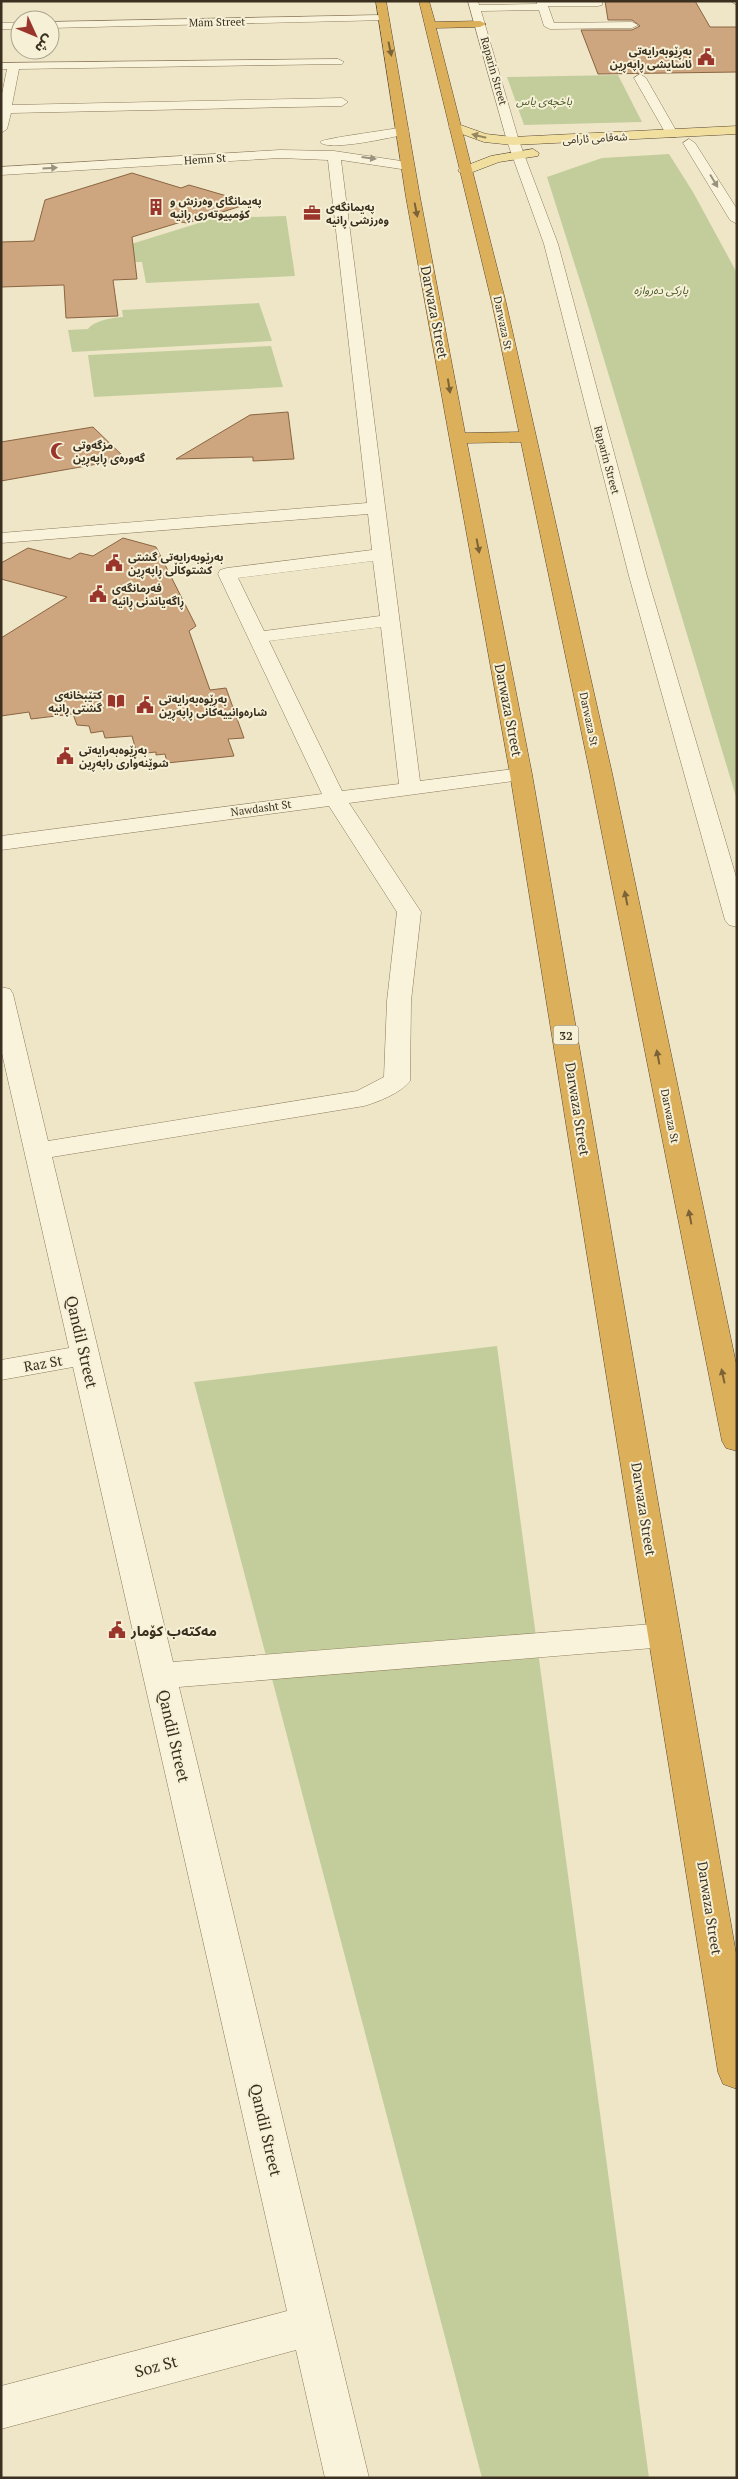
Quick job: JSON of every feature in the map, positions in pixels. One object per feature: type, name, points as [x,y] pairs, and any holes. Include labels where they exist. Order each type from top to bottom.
[{"type":"highway","name":"Darwaza St","points":[[424,1],[465,171],[481,226],[528,437],[601,773],[737,1440]]},
{"type":"highway","name":"Darwaza Street","points":[[382,10],[408,166],[521,774],[737,2072]]},
{"type":"highway","points":[[430,25],[480,24]]},
{"type":"highway","points":[[458,438],[528,437]]},
{"type":"main road","points":[[455,127],[516,148],[737,140]]},
{"type":"main road","name":"شەقامی ئارامی","points":[[561,145],[672,134],[737,130]]},
{"type":"main road","points":[[465,171],[496,159],[516,148]]},
{"type":"street","points":[[474,4],[598,3]]},
{"type":"street","name":"Raparin Street","points":[[474,4],[516,148],[551,244],[638,576],[737,920]]},
{"type":"street","points":[[542,4],[550,26],[632,25]]},
{"type":"street","points":[[168,8],[169,27]]},
{"type":"street","name":"Mam Street","points":[[60,25],[169,27],[333,19],[382,10]]},
{"type":"street","points":[[169,48],[169,65]]},
{"type":"street","points":[[1,66],[169,65],[337,57],[339,78]]},
{"type":"street","points":[[1,129],[14,66]]},
{"type":"street","points":[[640,78],[672,134]]},
{"type":"street","points":[[5,110],[342,102]]},
{"type":"street","name":"Hemn St","points":[[1,160],[403,131]]},
{"type":"street","points":[[689,143],[737,220]]},
{"type":"street","name":"Hemn St","points":[[1,171],[280,154],[334,155],[384,160],[408,166]]},
{"type":"street","points":[[334,155],[410,789]]},
{"type":"street","points":[[1,538],[376,508]]},
{"type":"street","points":[[38,1151],[364,1098],[396,1081],[399,1001],[409,912],[335,798],[227,574],[382,554]]},
{"type":"street","points":[[259,637],[390,620]]},
{"type":"street","name":"Nawdasht St","points":[[1,843],[521,774]]},
{"type":"street","name":"Qandil Street","points":[[1,994],[347,2478]]},
{"type":"street","name":"Raz St","points":[[1,1370],[86,1355]]},
{"type":"street","points":[[160,1676],[665,1635]]},
{"type":"street","name":"Soz St","points":[[1,2408],[312,2325]]},
{"type":"green space","name":"باخچەی یاس","points":[[618,75],[642,122],[524,125],[507,77]]},
{"type":"green space","name":"پارکی دەروازە","points":[[669,154],[693,192],[737,273],[737,800],[587,303],[547,177],[602,158]]},
{"type":"green space","points":[[286,216],[295,276],[146,283],[142,262],[129,262],[128,245],[215,218]]},
{"type":"green space","points":[[259,303],[272,341],[72,352],[68,330],[88,329],[99,322],[123,317],[122,310]]},
{"type":"green space","points":[[271,346],[283,387],[94,397],[88,355]]},
{"type":"green space","points":[[497,1346],[649,2478],[482,2478],[194,1382]]},
{"type":"building","points":[[605,1],[695,1],[710,27],[737,27],[737,72],[598,74],[581,30],[632,30],[640,26],[632,20],[608,20]]},
{"type":"building","points":[[132,173],[181,188],[189,185],[251,203],[187,223],[181,222],[132,237],[137,279],[113,280],[118,316],[66,318],[64,285],[1,287],[1,242],[34,241],[45,200]]},
{"type":"building","points":[[288,412],[294,459],[253,461],[253,457],[176,459],[250,415]]},
{"type":"building","name":"مزگەوتی گەورەی ڕاپەڕین","points":[[93,427],[126,459],[1,481],[1,442]]},
{"type":"building","points":[[123,538],[156,547],[196,626],[189,631],[210,690],[226,688],[244,738],[228,739],[234,756],[167,763],[165,754],[156,755],[156,752],[137,754],[132,736],[105,738],[103,731],[91,733],[89,726],[77,725],[73,714],[31,719],[29,712],[1,716],[1,638],[67,597],[1,579],[1,563],[28,548],[70,559],[80,553],[93,556]]},
{"type":"place","name":"بەڕێوبەرایەتی ئاسایشی ڕاپەڕین","points":[[706,57]]},
{"type":"place","name":"پەیمانگای وەرزش و کۆمپیوتەری ڕانیە","points":[[156,207]]},
{"type":"place","name":"پەیمانگەی وەرزشی ڕانیە","points":[[312,213]]},
{"type":"place","name":"مزگەوتی گەورەی ڕاپەڕین","points":[[59,451]]},
{"type":"place","name":"بەڕێوبەرایەتی گشتی کشتوکاڵی ڕاپەڕین","points":[[114,563]]},
{"type":"place","name":"فەرمانگەی ڕاگەیاندنی ڕانیە","points":[[98,594]]},
{"type":"place","name":"کتێبخانەی گشتی ڕانیە","points":[[116,701]]},
{"type":"place","name":"بەڕێوەبەرایەتی شارەوانییەکانی ڕاپەڕین","points":[[145,705]]},
{"type":"place","name":"بەڕێوەبەرایەتی شوێنەواری راپەڕین","points":[[65,756]]},
{"type":"place","name":"مەکتەب کۆمار","points":[[117,1630]]}]
